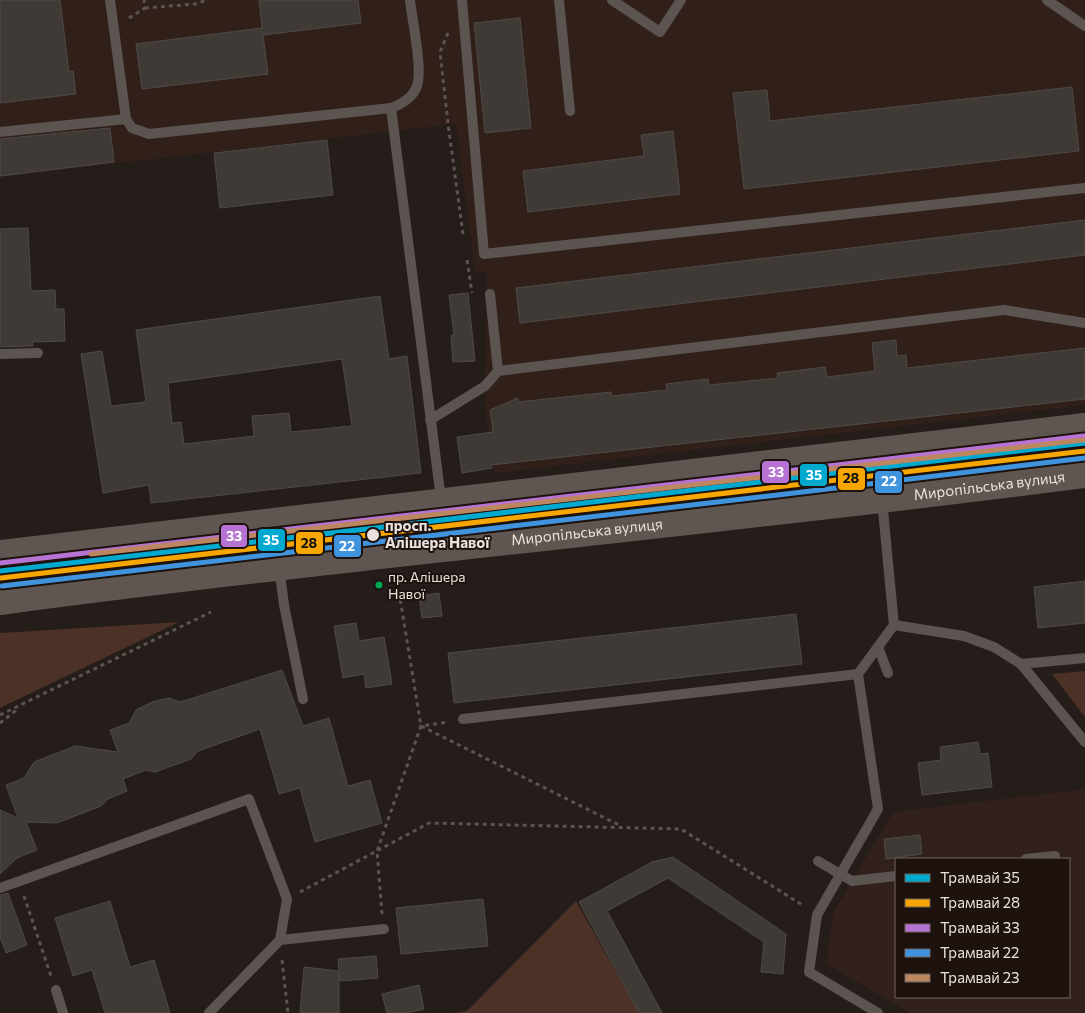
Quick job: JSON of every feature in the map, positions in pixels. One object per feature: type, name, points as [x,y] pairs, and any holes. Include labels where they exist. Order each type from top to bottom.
[{"type":"street","points":[[0,554],[1085,427]]},
{"type":"street","name":"Миропільська вулиця","points":[[0,601],[279,566],[882,500],[1085,474]]},
{"type":"lane","points":[[110,0],[126,119],[132,128],[149,134],[391,108],[405,102],[417,86],[419,70],[410,0]]},
{"type":"lane","points":[[462,0],[484,254],[1085,188]]},
{"type":"lane","points":[[559,0],[570,111]]},
{"type":"lane","points":[[612,0],[660,32],[681,0]]},
{"type":"lane","points":[[1047,0],[1085,26]]},
{"type":"lane","points":[[391,108],[447,547]]},
{"type":"lane","points":[[0,132],[126,119]]},
{"type":"lane","points":[[490,294],[498,371]]},
{"type":"lane","points":[[430,420],[486,386],[498,371],[1004,310],[1085,323]]},
{"type":"lane","points":[[0,354],[38,353]]},
{"type":"lane","points":[[462,719],[858,674],[894,625],[882,500]]},
{"type":"lane","points":[[279,566],[284,610],[303,699]]},
{"type":"lane","points":[[894,625],[964,636],[994,648],[1021,664],[1085,742]]},
{"type":"lane","points":[[878,648],[888,673]]},
{"type":"lane","points":[[1021,664],[1085,658]]},
{"type":"lane","points":[[858,674],[878,809],[817,914],[809,972],[878,1013]]},
{"type":"lane","points":[[0,888],[249,799],[287,899],[280,940],[209,1013]]},
{"type":"lane","points":[[1036,858],[1055,856]]},
{"type":"lane","points":[[818,861],[852,881],[895,876]]},
{"type":"lane","points":[[280,940],[384,929]]},
{"type":"lane","points":[[56,990],[63,1013]]},
{"type":"path","points":[[144,0],[145,8]]},
{"type":"path","points":[[114,28],[145,8],[207,0]]},
{"type":"path","points":[[0,715],[211,612]]},
{"type":"path","points":[[0,724],[24,703]]},
{"type":"path","points":[[384,929],[376,851],[421,726],[462,719]]},
{"type":"path","points":[[287,899],[429,822],[681,829],[817,914]]},
{"type":"path","points":[[20,881],[56,990]]},
{"type":"path","points":[[280,940],[288,1013]]},
{"type":"shaded area","points":[[0,0],[1085,0],[1085,405],[495,473],[485,408],[487,272],[475,272],[456,124],[0,177]]},
{"type":"shaded area","points":[[179,622],[0,708],[0,633]]},
{"type":"shaded area","points":[[1085,671],[1085,717],[1052,674]]},
{"type":"shaded area","points":[[1085,789],[1085,1013],[910,1013],[826,964],[833,913],[893,812]]},
{"type":"shaded area","points":[[576,901],[639,1013],[452,1013],[467,1011]]},
{"type":"building","points":[[0,0],[60,0],[69,72],[73,71],[76,94],[0,103]]},
{"type":"building","points":[[259,0],[358,0],[361,23],[263,35],[268,74],[142,89],[136,44],[262,28]]},
{"type":"building","points":[[520,18],[531,128],[485,133],[474,23]]},
{"type":"building","points":[[1072,87],[1079,151],[744,189],[733,93],[767,90],[770,121]]},
{"type":"building","points":[[110,128],[114,162],[0,176],[0,139]]},
{"type":"building","points":[[673,131],[680,194],[528,212],[523,171],[644,156],[641,135]]},
{"type":"building","points":[[327,140],[333,195],[220,208],[214,153]]},
{"type":"building","points":[[1085,220],[1085,255],[520,323],[516,288]]},
{"type":"building","points":[[28,228],[31,291],[55,290],[56,309],[64,309],[65,341],[32,342],[33,346],[0,347],[0,229]]},
{"type":"building","points":[[468,293],[475,361],[453,362],[451,335],[454,335],[449,295]]},
{"type":"building","points":[[380,296],[389,359],[407,356],[421,473],[151,503],[149,485],[103,493],[81,354],[102,351],[111,406],[146,402],[136,330]],"holes":[[[342,359],[352,426],[291,432],[289,413],[252,416],[254,436],[184,444],[181,422],[172,423],[168,383]]]},
{"type":"building","points":[[896,340],[897,356],[906,355],[907,368],[1085,348],[1085,399],[491,465],[492,468],[462,473],[457,437],[493,432],[490,410],[518,398],[518,402],[611,392],[611,396],[667,390],[666,384],[708,379],[709,385],[778,378],[777,373],[825,367],[827,377],[875,371],[872,343]]},
{"type":"building","points":[[1085,581],[1085,623],[1038,628],[1034,587]]},
{"type":"building","points":[[439,593],[442,616],[422,618],[419,596]]},
{"type":"building","points":[[796,614],[802,664],[454,703],[448,653]]},
{"type":"building","points":[[356,623],[359,641],[384,637],[392,684],[366,688],[364,674],[343,678],[334,626]]},
{"type":"building","points":[[282,670],[303,726],[329,718],[348,786],[370,780],[382,823],[315,842],[300,788],[279,794],[260,729],[198,751],[191,759],[155,772],[146,770],[123,779],[127,791],[108,799],[101,806],[57,823],[26,822],[37,850],[17,858],[0,874],[0,810],[18,818],[6,785],[24,778],[34,762],[75,746],[118,752],[110,730],[129,723],[136,710],[152,702],[169,698],[180,702]]},
{"type":"building","points":[[978,742],[980,754],[988,753],[992,787],[922,795],[918,763],[941,760],[940,747]]},
{"type":"building","points":[[920,835],[922,854],[886,859],[884,839]]},
{"type":"building","points":[[673,857],[786,934],[783,974],[761,972],[764,942],[668,878],[607,911],[662,1013],[639,1013],[579,902],[652,862]]},
{"type":"building","points":[[8,893],[27,945],[6,953],[0,937],[0,895]]},
{"type":"building","points":[[483,899],[488,946],[401,954],[396,908]]},
{"type":"building","points":[[110,901],[130,967],[154,960],[170,1013],[105,1013],[92,970],[73,976],[55,918]]},
{"type":"building","points":[[376,956],[378,978],[340,981],[339,972],[339,1013],[300,1013],[304,967],[339,971],[338,959]]},
{"type":"building","points":[[419,985],[424,1009],[406,1013],[387,1013],[382,994]]},
{"type":"tram line","name":"33","points":[[0,563],[1084,436]]},
{"type":"tram line","name":"23","points":[[91,554],[1083,440]]},
{"type":"tram line","name":"35","points":[[0,571],[1085,443]]},
{"type":"tram line","name":"28","points":[[1,578],[1085,451]]},
{"type":"tram line","name":"22","points":[[2,586],[1085,458]]},
{"type":"place","name":"просп. Алішера Навої","points":[[373,535]]},
{"type":"place","name":"пр. Алішера Навої","points":[[379,585]]}]
